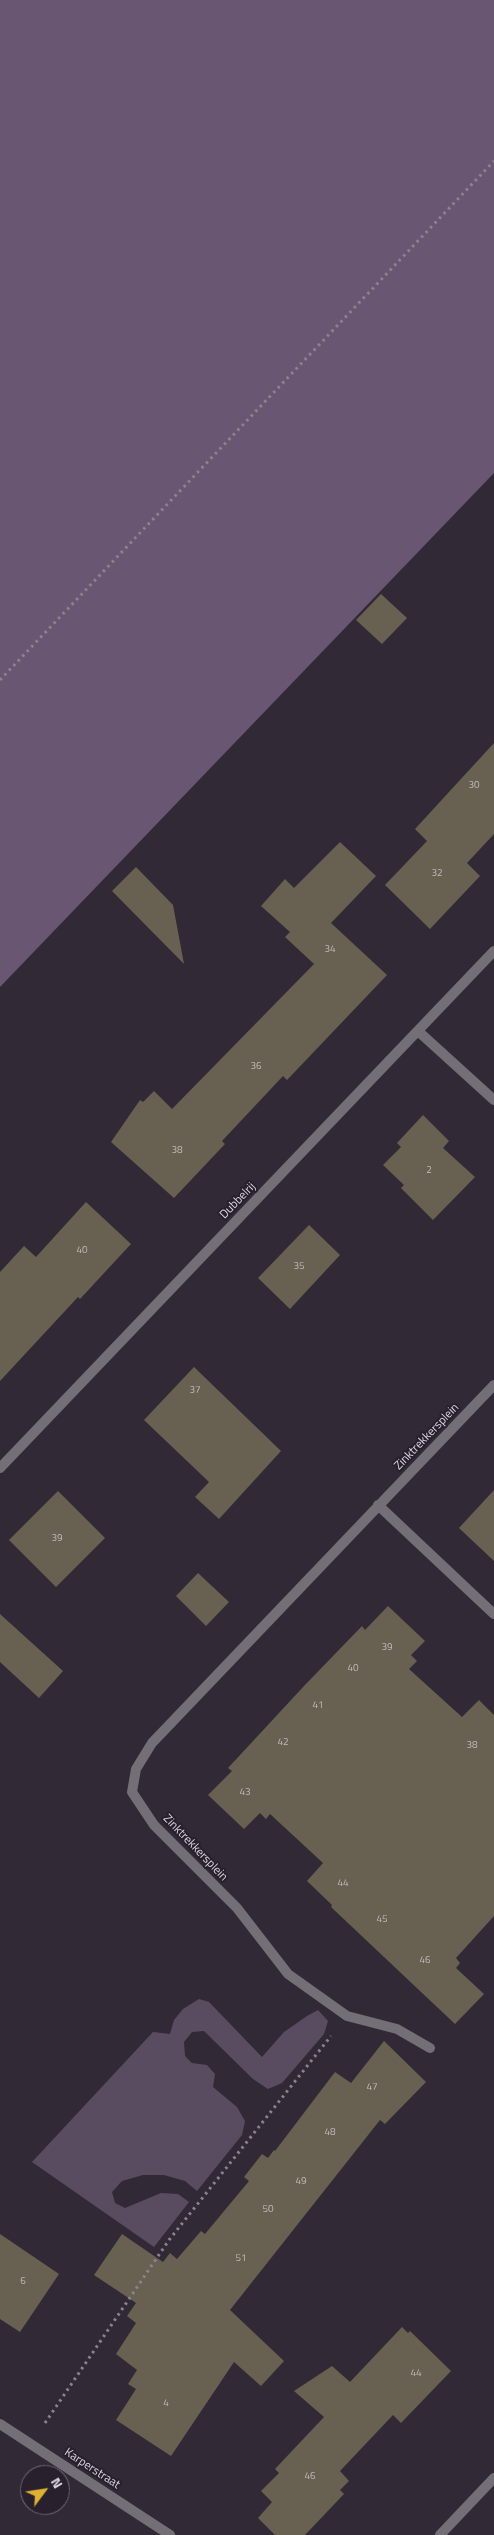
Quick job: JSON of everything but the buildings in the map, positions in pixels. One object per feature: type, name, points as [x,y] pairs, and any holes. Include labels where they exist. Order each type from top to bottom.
[{"type":"street","name":"Dubbelrij","points":[[0,1468],[494,951]]},
{"type":"street","points":[[418,1031],[494,1100]]},
{"type":"street","name":"Zinktrekkersplein","points":[[430,2048],[398,2029],[347,2016],[288,1974],[237,1908],[154,1825],[132,1792],[136,1769],[152,1743],[494,1385]]},
{"type":"street","points":[[378,1505],[494,1614]]},
{"type":"street","name":"Karperstraat","points":[[0,2424],[170,2535]]},
{"type":"street","points":[[440,2535],[494,2478]]},
{"type":"path","points":[[0,680],[494,161]]},
{"type":"path","points":[[31,2444],[169,2240],[347,2016]]},
{"type":"shaded area","points":[[0,0],[494,0],[494,473],[0,987]]},
{"type":"shaded area","points":[[199,1999],[209,2002],[262,2057],[284,2032],[318,2010],[328,2021],[324,2034],[282,2083],[268,2089],[253,2079],[204,2031],[192,2032],[184,2042],[185,2056],[192,2063],[207,2065],[215,2074],[213,2087],[237,2107],[245,2121],[242,2135],[197,2191],[185,2181],[164,2175],[143,2175],[122,2181],[112,2192],[115,2203],[125,2208],[161,2193],[178,2194],[189,2202],[154,2247],[32,2162],[153,2032],[170,2034],[174,2020],[183,2009]]}]
